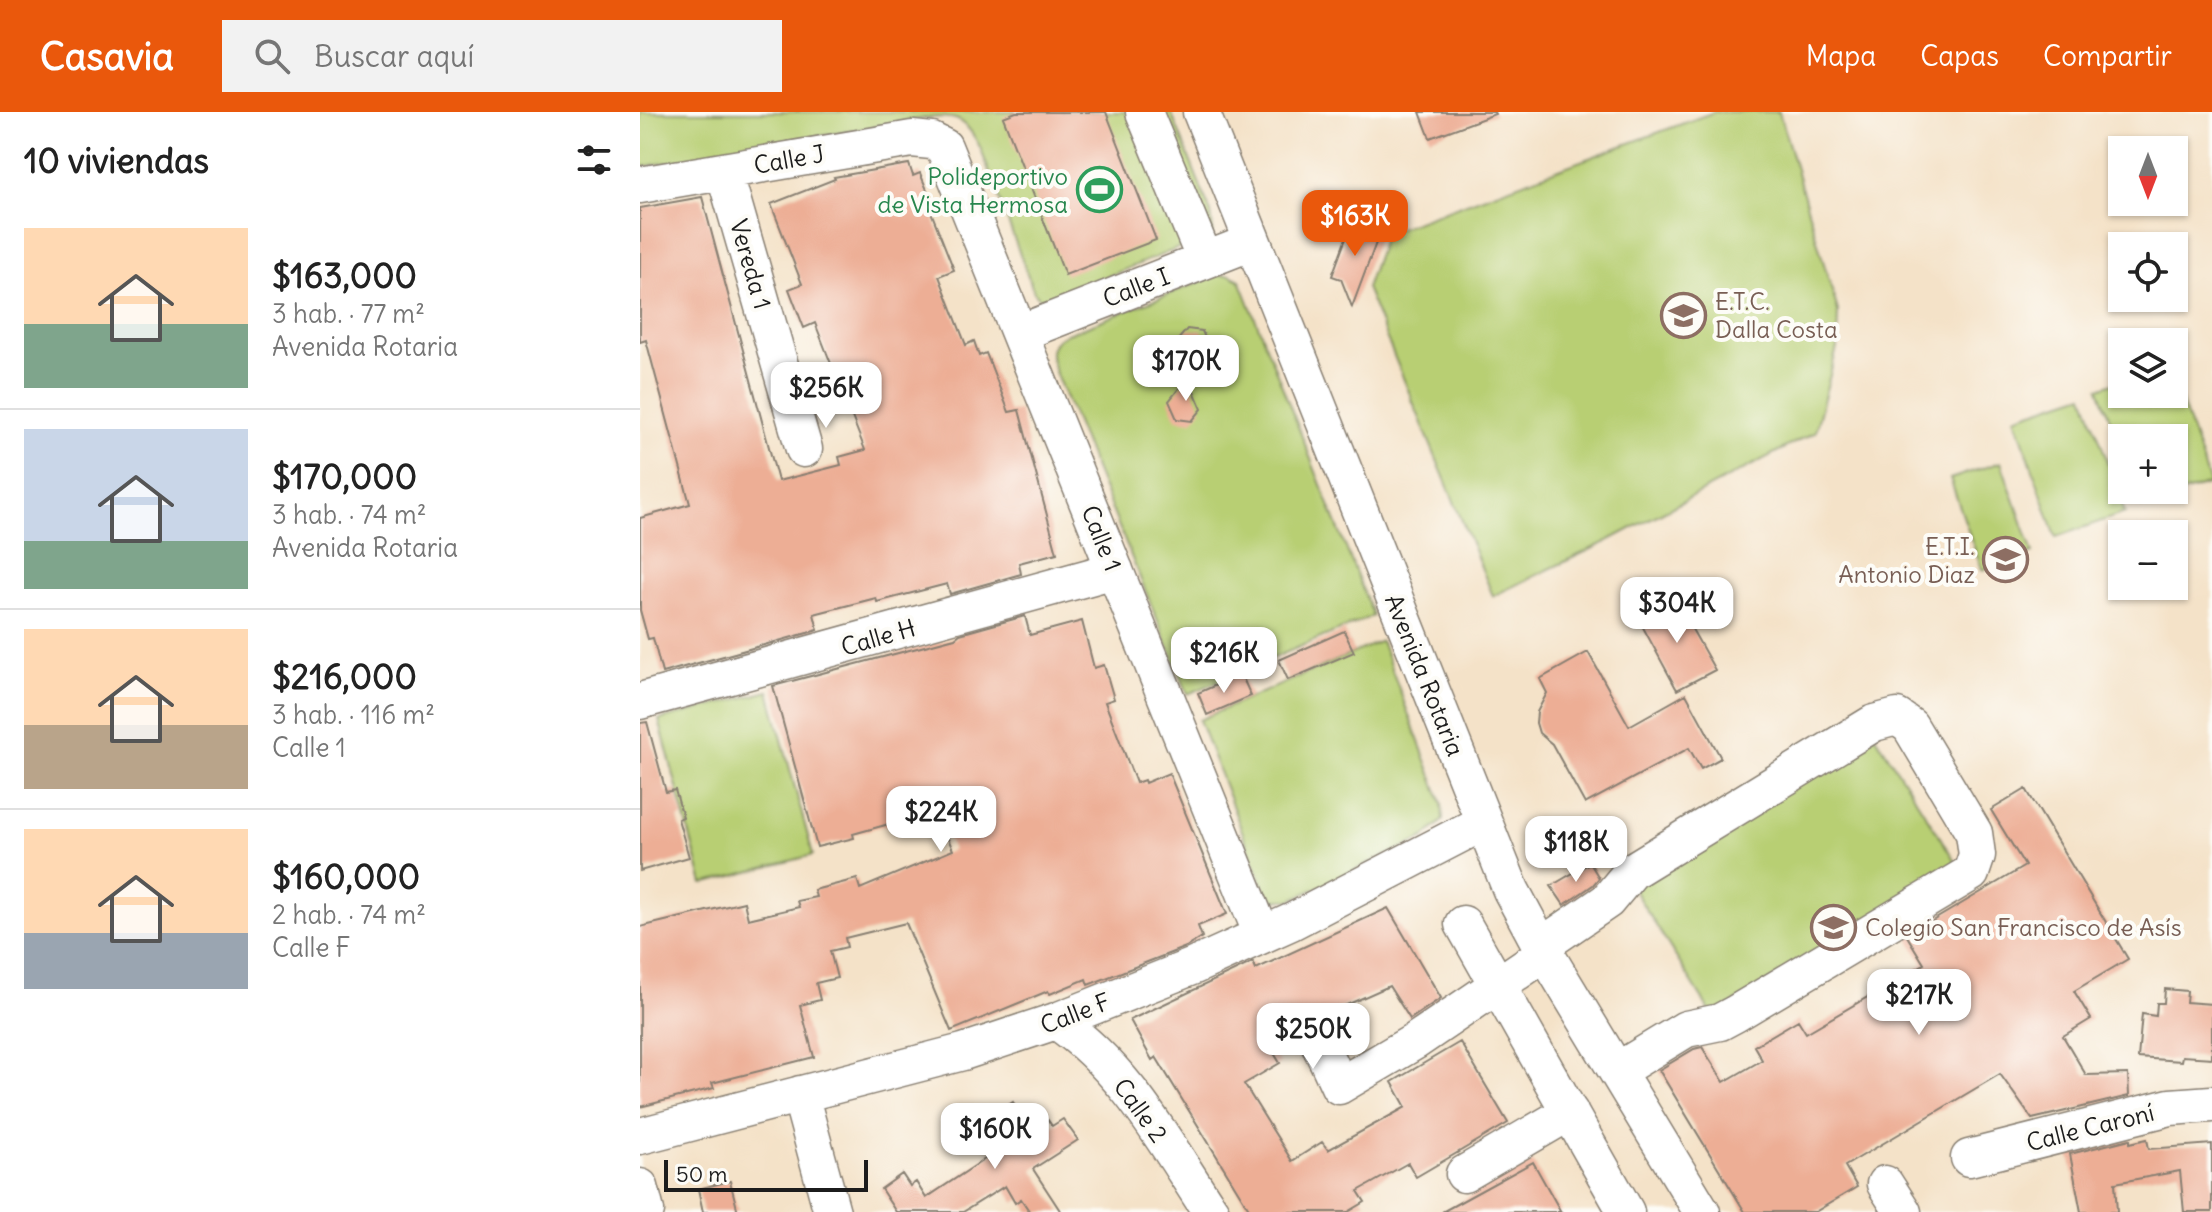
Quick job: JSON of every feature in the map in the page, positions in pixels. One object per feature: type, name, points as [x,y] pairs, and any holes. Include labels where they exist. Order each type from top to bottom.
[{"type":"street","points":[[1144,112],[1205,260]]},
{"type":"street","name":"Avenida Rotaria","points":[[1201,112],[1511,890],[1543,950],[1702,1212]]},
{"type":"street","name":"Calle J","points":[[640,185],[912,139],[938,143]]},
{"type":"street","name":"Calle 1","points":[[938,143],[944,147],[951,161],[1262,935]]},
{"type":"street","name":"Vereda 1","points":[[724,171],[804,449]]},
{"type":"street","name":"Calle I","points":[[1020,333],[1252,242]]},
{"type":"street","name":"Calle H","points":[[642,695],[1115,570]]},
{"type":"street","points":[[1316,1036],[1339,1086],[1414,1042],[1498,985],[1607,901],[1632,871],[1874,723],[1897,717],[1910,726],[1974,833],[1977,855],[1971,873],[1735,1014],[1720,1022],[1686,1029],[1617,1071]]},
{"type":"street","name":"Calle F","points":[[640,1136],[963,1052],[1056,1021],[1194,966],[1262,935],[1484,822]]},
{"type":"street","points":[[1463,924],[1626,1212]]},
{"type":"street","name":"Calle 2","points":[[1056,1021],[1080,1037],[1100,1056],[1133,1095],[1211,1212]]},
{"type":"street","points":[[800,1094],[832,1212]]},
{"type":"street","name":"Calle Caroní","points":[[1969,1158],[2170,1107],[2212,1104]]},
{"type":"street","points":[[1464,1174],[1570,1112]]},
{"type":"street","points":[[640,1187],[646,1211]]},
{"type":"green space","name":"Polideportivo de Vista Hermosa","points":[[640,112],[1171,112],[1211,213],[1213,232],[1051,299],[1041,300],[1034,292],[980,147],[970,130],[959,120],[926,118],[640,167]]},
{"type":"green space","points":[[1714,112],[1779,112],[1838,311],[1837,348],[1815,432],[1602,544],[1493,596],[1366,288],[1385,233]]},
{"type":"green space","points":[[1217,275],[1230,275],[1240,280],[1373,616],[1188,694],[1055,372],[1051,352],[1054,343],[1062,336]]},
{"type":"green space","points":[[2108,385],[2108,408],[2184,408],[2210,484],[2188,491],[2188,424],[2112,424],[2099,388]]},
{"type":"green space","points":[[2084,394],[2108,464],[2108,504],[2122,504],[2125,513],[2056,537],[2015,417]]},
{"type":"green space","points":[[2001,462],[2033,553],[1982,570],[1950,479]]},
{"type":"green space","points":[[1381,641],[1442,803],[1443,820],[1424,838],[1291,900],[1274,900],[1266,893],[1199,720]]},
{"type":"green space","points":[[769,691],[813,855],[703,884],[659,720]]},
{"type":"green space","points":[[1875,735],[1957,864],[1713,1016],[1632,887]]},
{"type":"building","points":[[1016,112],[1106,112],[1156,240],[1065,275],[1003,117]]},
{"type":"building","points":[[1420,112],[1494,112],[1495,114],[1430,138]]},
{"type":"building","points":[[909,164],[913,176],[920,173],[930,197],[926,199],[954,270],[939,276],[966,345],[974,341],[979,356],[986,353],[1009,412],[1019,410],[1057,553],[1019,563],[1021,574],[950,594],[947,584],[814,614],[818,630],[662,673],[653,638],[648,639],[640,610],[640,518],[690,504],[646,340],[640,342],[640,208],[702,197],[778,481],[841,465],[839,457],[865,450],[815,323],[804,328],[789,289],[802,284],[771,204],[834,177]]},
{"type":"building","points":[[1352,222],[1380,232],[1352,307],[1341,279],[1332,276]]},
{"type":"building","points":[[1187,329],[1202,331],[1210,349],[1191,374],[1177,341]]},
{"type":"building","points":[[1188,377],[1202,409],[1192,421],[1177,419],[1169,401]]},
{"type":"building","points":[[1675,599],[1715,670],[1677,690],[1639,620]]},
{"type":"building","points":[[1025,616],[1030,635],[1082,621],[1094,668],[1104,665],[1114,699],[1105,702],[1136,783],[1144,780],[1145,783],[1169,773],[1227,914],[1198,926],[1202,937],[1186,947],[1088,985],[1086,979],[1050,994],[1048,991],[951,1031],[906,923],[845,938],[847,947],[830,951],[837,978],[816,983],[820,1000],[800,1005],[814,1057],[712,1083],[714,1088],[640,1107],[640,927],[744,902],[748,919],[799,907],[797,901],[816,897],[814,890],[857,879],[860,889],[953,850],[936,811],[817,847],[773,686],[955,638]]},
{"type":"building","points":[[1344,631],[1354,652],[1288,680],[1279,660]]},
{"type":"building","points":[[1588,652],[1629,726],[1686,694],[1721,758],[1701,769],[1689,748],[1585,804],[1552,744],[1539,733],[1536,723],[1537,712],[1547,693],[1540,679]]},
{"type":"building","points":[[1241,674],[1251,696],[1207,715],[1198,693]]},
{"type":"building","points":[[647,722],[666,792],[675,790],[683,817],[678,819],[689,857],[640,871],[640,723]]},
{"type":"building","points":[[2026,789],[2128,959],[2074,991],[2091,1019],[2063,1036],[2086,1075],[2128,1074],[2129,1096],[2032,1119],[2000,1074],[1845,1166],[1857,1187],[1815,1212],[1745,1212],[1659,1070],[1702,1047],[1724,1082],[1762,1060],[1754,1046],[1798,1020],[1806,1033],[1924,964],[1907,936],[2025,866],[1991,810]]},
{"type":"building","points":[[1590,863],[1599,878],[1564,905],[1551,886]]},
{"type":"building","points":[[1388,908],[1441,998],[1410,1019],[1389,986],[1322,1016],[1308,1017],[1297,1028],[1267,1042],[1280,1063],[1244,1084],[1292,1161],[1322,1142],[1328,1150],[1406,1107],[1392,1082],[1460,1042],[1508,1123],[1416,1177],[1408,1163],[1358,1191],[1365,1202],[1348,1212],[1251,1212],[1156,1057],[1152,1060],[1130,1020],[1253,962],[1256,969]]},
{"type":"building","points":[[2165,989],[2187,991],[2186,1002],[2212,1004],[2212,1058],[2182,1056],[2181,1061],[2138,1058],[2142,1014],[2156,1016],[2157,1003],[2164,1003]]},
{"type":"building","points":[[1013,1102],[1032,1130],[1048,1120],[1052,1126],[1063,1119],[1078,1140],[1033,1169],[1061,1212],[1030,1212],[1021,1199],[1015,1203],[1005,1186],[963,1212],[896,1212],[881,1189],[902,1174],[910,1186],[916,1182],[926,1198],[1003,1147],[994,1132],[999,1128],[992,1116]]},
{"type":"building","points":[[2130,1139],[2130,1143],[2147,1139],[2149,1149],[2212,1144],[2212,1212],[2184,1212],[2180,1171],[2115,1183],[2117,1212],[2081,1212],[2070,1154]]},
{"type":"building","points":[[1533,1162],[1561,1212],[1442,1212]]},
{"type":"building","points":[[730,1181],[738,1212],[703,1212],[698,1189]]},
{"type":"place","name":"Polideportivo de Vista Hermosa","points":[[1099,190]]},
{"type":"place","name":"E.T.C. Dalla Costa","points":[[1684,315]]},
{"type":"place","name":"E.T.I. Antonio Diaz","points":[[2006,560]]},
{"type":"place","name":"Colegio San Francisco de Asís","points":[[1834,927]]}]
